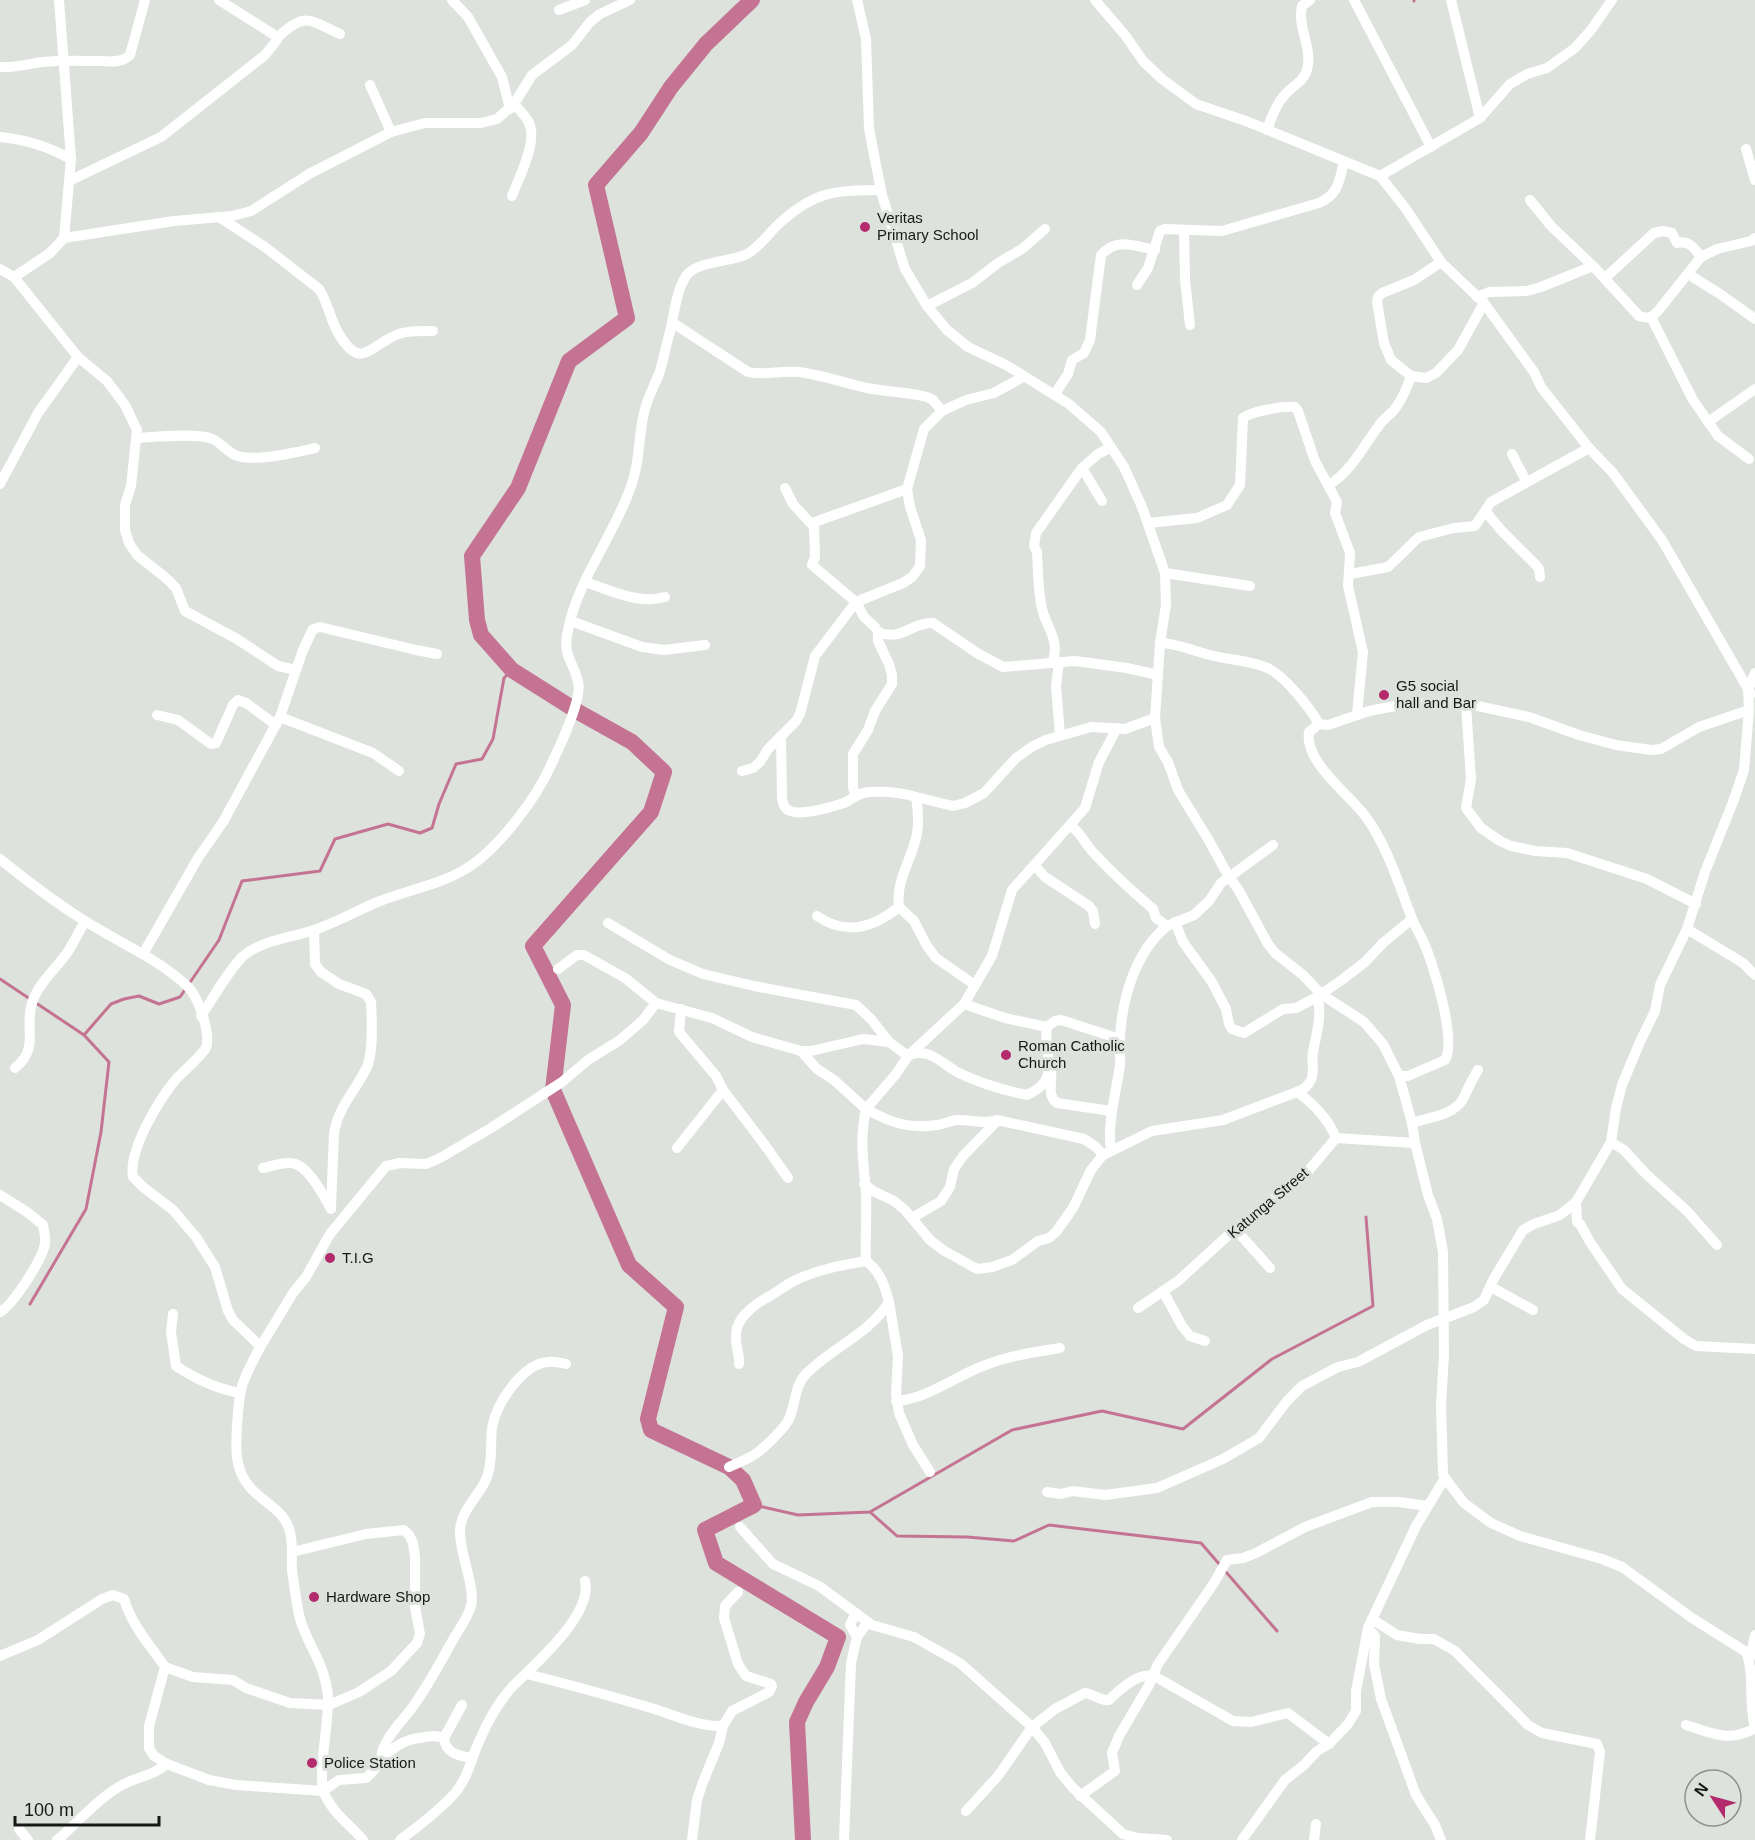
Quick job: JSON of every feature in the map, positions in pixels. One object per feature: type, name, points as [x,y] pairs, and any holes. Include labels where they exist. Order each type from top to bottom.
[{"type":"street","points":[[14,277],[50,253],[64,238],[71,159],[59,0]]},
{"type":"street","points":[[0,68],[64,61],[109,62],[126,59],[130,55],[146,0]]},
{"type":"street","points":[[219,0],[277,38]]},
{"type":"street","points":[[452,0],[468,17],[502,77],[512,106],[530,124],[531,133],[526,160],[512,195]]},
{"type":"street","points":[[558,10],[585,0]]},
{"type":"street","points":[[64,238],[218,216],[232,216],[251,211],[309,174],[391,132],[425,123],[481,123],[496,119],[512,106],[532,75],[572,45],[590,22],[600,14],[630,0]]},
{"type":"street","points":[[857,0],[866,39],[869,128],[881,190],[905,269],[927,306],[958,339],[1055,394],[1096,425],[1111,447],[1128,475],[1165,573],[1166,605],[1160,644],[1155,718],[1159,747],[1168,762],[1178,790],[1268,944],[1319,995],[1364,1022],[1383,1044],[1399,1077],[1412,1123],[1414,1143],[1440,1232],[1443,1252],[1444,1319],[1441,1405],[1443,1474],[1464,1503],[1491,1523],[1520,1536],[1602,1559],[1622,1567],[1692,1618],[1746,1652],[1750,1658],[1754,1677],[1752,1714],[1755,1728],[1743,1734],[1724,1737],[1686,1725]]},
{"type":"street","points":[[1095,0],[1143,60],[1162,79],[1196,104],[1246,121],[1380,176],[1441,262],[1480,300],[1534,372],[1541,387],[1589,448],[1613,473],[1662,540],[1755,699]]},
{"type":"street","points":[[1267,130],[1282,97],[1292,86],[1303,79],[1308,68],[1308,51],[1299,18],[1302,6],[1310,0]]},
{"type":"street","points":[[1354,0],[1431,147]]},
{"type":"street","points":[[1451,0],[1480,118]]},
{"type":"street","points":[[1380,176],[1480,118],[1510,84],[1527,74],[1547,68],[1575,48],[1612,0]]},
{"type":"street","points":[[69,181],[161,137],[264,55],[293,23],[299,20],[310,20],[340,34]]},
{"type":"street","points":[[370,85],[391,132]]},
{"type":"street","points":[[0,137],[47,146],[71,159]]},
{"type":"street","points":[[1746,149],[1755,180]]},
{"type":"street","points":[[1137,285],[1155,250],[1160,231],[1165,229],[1222,231],[1319,203],[1329,199],[1337,189],[1344,162]]},
{"type":"street","points":[[201,1016],[229,974],[243,957],[256,947],[314,930],[383,900],[452,876],[478,861],[495,844],[530,801],[550,767],[580,696],[578,681],[566,652],[566,640],[585,582],[630,490],[637,468],[645,409],[661,369],[687,275],[694,268],[739,258],[751,251],[796,209],[819,196],[832,192],[881,190]]},
{"type":"street","points":[[1530,200],[1551,226],[1605,278],[1639,316],[1646,319],[1651,317],[1701,257],[1718,249],[1754,240]]},
{"type":"street","points":[[218,216],[310,280],[325,297],[333,325],[342,340],[354,352],[361,355],[371,352],[392,336],[433,331]]},
{"type":"street","points":[[927,306],[972,283],[998,263],[1022,249],[1045,229]]},
{"type":"street","points":[[1184,230],[1185,280],[1190,325]]},
{"type":"street","points":[[1605,278],[1654,233],[1663,231],[1672,233],[1677,243],[1692,245],[1701,257]]},
{"type":"street","points":[[1055,394],[1068,374],[1072,360],[1084,353],[1090,340],[1101,255],[1109,246],[1118,244],[1155,250]]},
{"type":"street","points":[[1441,262],[1414,280],[1382,293],[1378,297],[1379,318],[1386,352],[1395,365],[1411,376],[1426,378],[1443,367],[1458,350],[1480,300],[1489,292],[1527,291],[1593,266]]},
{"type":"street","points":[[0,269],[14,277],[78,357],[107,381],[125,405],[137,430],[131,486],[124,505],[125,530],[137,555],[176,588],[185,610],[195,618],[237,639],[278,666],[296,670]]},
{"type":"street","points":[[1688,274],[1755,319]]},
{"type":"street","points":[[1651,317],[1693,400],[1708,422],[1718,436],[1749,459]]},
{"type":"street","points":[[673,323],[748,372],[755,374],[773,371],[818,375],[870,388],[927,397],[933,400],[942,411]]},
{"type":"street","points":[[0,484],[38,413],[78,357]]},
{"type":"street","points":[[742,771],[753,768],[760,762],[796,721],[800,714],[815,656],[856,602],[903,583],[912,577],[920,566],[921,540],[910,507],[907,489],[924,429],[942,411],[966,400],[994,393],[1023,376]]},
{"type":"street","points":[[1329,485],[1352,465],[1375,430],[1394,410],[1404,395],[1411,376]]},
{"type":"street","points":[[1708,422],[1755,389]]},
{"type":"street","points":[[1148,523],[1197,518],[1227,505],[1240,484],[1243,418],[1260,411],[1295,407],[1315,461],[1337,502],[1335,513],[1350,553],[1348,586],[1363,652],[1357,714]]},
{"type":"street","points":[[136,438],[209,438],[220,443],[234,455],[249,457],[283,456],[315,448]]},
{"type":"street","points":[[1060,735],[1054,638],[1044,621],[1034,541],[1042,524],[1082,468],[1098,454],[1111,447]]},
{"type":"street","points":[[1350,574],[1388,567],[1419,537],[1454,528],[1475,526],[1491,502],[1589,448]]},
{"type":"street","points":[[1512,454],[1526,482]]},
{"type":"street","points":[[1082,468],[1102,501]]},
{"type":"street","points":[[785,488],[797,510],[812,523],[816,546],[812,565],[856,602],[864,617],[878,632],[891,636],[899,635],[927,623],[933,623],[993,664],[1003,667],[1055,662],[1098,663],[1158,675]]},
{"type":"street","points":[[812,523],[907,489]]},
{"type":"street","points":[[1486,512],[1530,558],[1539,569],[1540,578]]},
{"type":"street","points":[[1165,573],[1250,586]]},
{"type":"street","points":[[585,582],[636,598],[653,601],[665,597]]},
{"type":"street","points":[[571,621],[642,647],[664,650],[705,645]]},
{"type":"street","points":[[143,954],[198,858],[223,822],[278,721],[310,634],[314,629],[320,627],[437,654]]},
{"type":"street","points":[[855,795],[852,787],[853,754],[892,684],[889,664],[878,641],[878,632]]},
{"type":"street","points":[[1160,644],[1266,667],[1303,701],[1319,724]]},
{"type":"street","points":[[1047,1492],[1061,1494],[1072,1491],[1105,1495],[1158,1488],[1223,1459],[1259,1438],[1287,1401],[1302,1386],[1338,1367],[1358,1362],[1427,1325],[1474,1307],[1484,1300],[1523,1230],[1555,1217],[1576,1202],[1611,1142],[1622,1085],[1655,1011],[1660,985],[1687,929],[1705,872],[1744,770],[1749,710],[1748,690],[1755,673]]},
{"type":"street","points":[[157,715],[178,720],[211,744],[216,744],[233,705],[238,700],[278,721],[373,753],[399,771]]},
{"type":"street","points":[[1399,1077],[1408,1076],[1446,1060],[1450,1044],[1446,1017],[1424,942],[1412,919],[1392,865],[1366,817],[1344,795],[1310,750],[1309,732],[1319,724],[1328,725],[1357,714],[1406,704],[1459,702],[1528,717],[1616,745],[1651,750],[1661,748],[1699,727],[1749,710]]},
{"type":"street","points":[[1466,705],[1471,779],[1466,808],[1481,828],[1511,846],[1535,851],[1555,850],[1647,879],[1696,904]]},
{"type":"street","points":[[781,736],[782,798],[784,807],[789,811],[809,812],[845,802],[855,795],[889,791],[954,806],[984,793],[1017,758],[1033,746],[1060,735],[1091,727],[1125,729],[1155,718]]},
{"type":"street","points":[[930,1472],[908,1435],[896,1401],[898,1356],[889,1302],[880,1276],[866,1261],[861,1155],[866,1109],[908,1056],[964,1004],[992,956],[1012,890],[1085,808],[1099,762],[1117,728]]},
{"type":"street","points":[[916,797],[917,835],[901,881],[897,897],[899,907],[914,921],[936,958],[975,985]]},
{"type":"street","points":[[1071,826],[1078,831],[1113,873],[1153,909],[1156,918],[1171,924],[1212,982],[1226,1009],[1232,1029],[1244,1033],[1283,1009],[1296,1008],[1319,995],[1365,962],[1412,919]]},
{"type":"street","points":[[1107,1153],[1111,1111],[1120,1063],[1122,1015],[1135,971],[1148,947],[1171,924],[1194,915],[1209,901],[1221,883],[1273,845]]},
{"type":"street","points":[[0,859],[85,921],[143,954],[187,985],[195,996],[209,1041],[206,1048],[166,1092],[141,1136],[132,1159],[133,1177],[173,1210],[196,1237],[215,1267],[228,1311],[233,1320],[255,1339],[259,1349]]},
{"type":"street","points":[[1035,866],[1045,877],[1089,906],[1093,911],[1095,924]]},
{"type":"street","points":[[817,916],[830,925],[857,927],[872,925],[899,907]]},
{"type":"street","points":[[15,1068],[24,1061],[28,1053],[29,1013],[33,1000],[69,950],[85,921]]},
{"type":"street","points":[[608,923],[670,960],[704,974],[856,1005],[889,1042],[908,1056]]},
{"type":"street","points":[[1687,929],[1743,963],[1755,975]]},
{"type":"street","points":[[314,930],[315,964],[321,972],[339,984],[366,994],[371,1002],[368,1066],[336,1121],[331,1208]]},
{"type":"street","points":[[558,969],[577,955],[584,955],[625,978],[656,1003],[729,1025],[752,1037],[801,1052],[863,1039],[889,1042]]},
{"type":"street","points":[[864,1184],[894,1201],[930,1240],[977,1269],[992,1267],[1021,1256],[1038,1241],[1049,1238],[1056,1232],[1073,1208],[1091,1170],[1107,1153],[1152,1131],[1223,1120],[1304,1089],[1311,1081],[1313,1071],[1312,1054],[1317,1038],[1319,995]]},
{"type":"street","points":[[363,1840],[337,1813],[323,1791],[329,1705],[325,1674],[300,1617],[292,1568],[289,1527],[283,1517],[251,1490],[239,1470],[236,1452],[240,1393],[247,1373],[292,1293],[306,1277],[330,1234],[386,1166],[400,1163],[426,1164],[491,1128],[562,1082],[588,1060],[633,1030],[656,1003]]},
{"type":"street","points":[[964,1004],[1005,1018],[1047,1027]]},
{"type":"street","points":[[681,1009],[679,1032],[716,1076],[723,1090],[788,1178]]},
{"type":"street","points":[[1047,1027],[1054,1021],[1061,1020],[1120,1040]]},
{"type":"street","points":[[1047,1027],[1053,1099],[1058,1102],[1111,1111]]},
{"type":"street","points":[[801,1052],[817,1069],[834,1080],[866,1109],[902,1126],[936,1125],[955,1120],[977,1121],[985,1124],[997,1120],[1084,1139],[1107,1153]]},
{"type":"street","points":[[908,1056],[919,1052],[926,1054],[976,1081],[1027,1095],[1040,1088],[1050,1068]]},
{"type":"street","points":[[1412,1123],[1453,1111],[1464,1098],[1478,1070]]},
{"type":"street","points":[[677,1148],[723,1090]]},
{"type":"street","points":[[1297,1092],[1333,1129],[1336,1138],[1414,1143]]},
{"type":"street","points":[[912,1218],[941,1201],[950,1187],[954,1169],[963,1156],[997,1120]]},
{"type":"street","name":"Katunga Street","points":[[1138,1308],[1178,1281],[1235,1229],[1304,1176],[1336,1138]]},
{"type":"street","points":[[1611,1142],[1624,1150],[1646,1174],[1687,1211],[1717,1245]]},
{"type":"street","points":[[263,1168],[288,1162],[296,1164],[311,1177],[340,1221]]},
{"type":"street","points":[[0,1195],[43,1225],[45,1244],[36,1264],[11,1302],[0,1312]]},
{"type":"street","points":[[1576,1202],[1577,1222],[1622,1288],[1684,1339],[1696,1346],[1755,1349]]},
{"type":"street","points":[[1555,1217],[1577,1222]]},
{"type":"street","points":[[1235,1229],[1270,1268]]},
{"type":"street","points":[[739,1364],[740,1357],[735,1349],[736,1327],[759,1301],[811,1274],[832,1267],[866,1261]]},
{"type":"street","points":[[1491,1287],[1533,1310]]},
{"type":"street","points":[[1163,1291],[1190,1336],[1204,1341]]},
{"type":"street","points":[[729,1467],[754,1455],[788,1422],[796,1399],[797,1387],[804,1376],[822,1359],[870,1326],[889,1302]]},
{"type":"street","points":[[173,1314],[172,1350],[176,1366],[197,1379],[224,1390],[240,1393]]},
{"type":"street","points":[[896,1401],[916,1398],[996,1361],[1060,1347]]},
{"type":"street","points":[[381,1762],[382,1752],[389,1738],[422,1694],[471,1606],[470,1582],[461,1550],[460,1526],[467,1509],[487,1477],[493,1426],[501,1400],[515,1383],[540,1364],[550,1362],[566,1364]]},
{"type":"street","points":[[1242,1840],[1285,1780],[1304,1765],[1317,1750],[1329,1744],[1348,1724],[1356,1711],[1356,1691],[1370,1624],[1389,1581],[1445,1478]]},
{"type":"street","points":[[1080,1796],[1115,1771],[1113,1749],[1149,1685],[1152,1675],[1227,1560],[1250,1555],[1305,1527],[1372,1502],[1399,1502],[1428,1506]]},
{"type":"street","points":[[740,1527],[773,1564],[819,1586],[878,1628],[914,1637],[960,1663],[1032,1727],[1045,1743],[1060,1772],[1080,1796],[1123,1834],[1138,1838],[1167,1840]]},
{"type":"street","points":[[0,1656],[38,1640],[102,1599],[113,1595],[124,1599],[139,1633],[165,1667],[193,1677],[233,1680],[246,1688],[290,1703],[329,1705],[346,1699],[391,1671],[417,1643],[420,1634],[415,1607],[413,1543],[410,1535],[404,1530],[390,1531],[346,1538],[292,1552]]},
{"type":"street","points":[[400,1840],[455,1792],[469,1770],[488,1721],[505,1695],[558,1641],[569,1626],[584,1600],[587,1591],[585,1581]]},
{"type":"street","points":[[692,1840],[698,1800],[723,1726],[732,1711],[769,1692],[772,1686],[746,1676],[738,1664],[724,1618],[725,1606],[738,1592]]},
{"type":"street","points":[[856,1612],[850,1625],[857,1637]]},
{"type":"street","points":[[844,1840],[853,1649],[857,1637],[868,1622]]},
{"type":"street","points":[[1370,1624],[1375,1636],[1374,1664],[1381,1699],[1414,1789],[1441,1840]]},
{"type":"street","points":[[1370,1624],[1397,1635],[1434,1639],[1455,1651],[1528,1725],[1542,1733],[1597,1744],[1600,1752],[1590,1840]]},
{"type":"street","points":[[1750,1658],[1755,1635]]},
{"type":"street","points":[[165,1667],[149,1726],[149,1748],[154,1755],[167,1764],[209,1780],[236,1785],[323,1791],[339,1780],[366,1778],[393,1748],[408,1739],[431,1736],[444,1738]]},
{"type":"street","points":[[526,1674],[648,1707],[708,1727],[723,1726]]},
{"type":"street","points":[[966,1811],[998,1776],[1032,1727],[1050,1713],[1079,1695],[1090,1694],[1102,1700],[1109,1700],[1128,1684],[1145,1676],[1152,1675],[1229,1720],[1251,1722],[1288,1713],[1329,1744]]},
{"type":"street","points":[[462,1705],[444,1738],[444,1744],[448,1750],[463,1757],[472,1758]]},
{"type":"street","points":[[57,1840],[114,1790],[128,1781],[158,1772],[167,1764]]},
{"type":"street","points":[[1314,1840],[1316,1824]]},
{"type":"street","points":[[20,1829],[28,1840]]},
{"type":"waterway","points":[[752,0],[706,44],[671,87],[641,133],[596,185],[627,318],[569,361],[518,488],[472,556],[477,620],[481,635],[512,670],[580,713],[632,742],[664,772],[651,812],[533,946],[563,1005],[553,1090],[629,1265],[676,1307],[648,1419],[651,1430],[729,1467],[743,1480],[754,1505],[705,1530],[716,1563],[838,1637],[827,1667],[797,1722],[803,1840]]},
{"type":"waterway","points":[[84,1035],[111,1004],[139,996],[159,1004],[180,997],[219,940],[242,881],[320,871],[335,839],[388,824],[420,833],[432,828],[439,804],[456,764],[482,759],[493,739],[504,678],[512,670]]},
{"type":"waterway","points":[[0,979],[84,1035],[109,1062],[101,1132],[86,1209],[30,1304]]},
{"type":"waterway","points":[[754,1505],[798,1515],[870,1512],[1012,1430],[1102,1411],[1183,1429],[1272,1359],[1373,1306],[1366,1217]]},
{"type":"waterway","points":[[870,1512],[897,1536],[967,1537],[1014,1541],[1049,1525],[1201,1543],[1277,1631]]},
{"type":"place","name":"Veritas Primary School","points":[[865,227]]},
{"type":"place","name":"G5 social hall and Bar","points":[[1384,695]]},
{"type":"place","name":"Roman Catholic Church","points":[[1006,1055]]},
{"type":"place","name":"T.I.G","points":[[330,1258]]},
{"type":"place","name":"Hardware Shop","points":[[314,1597]]},
{"type":"place","name":"Police Station","points":[[312,1763]]}]
